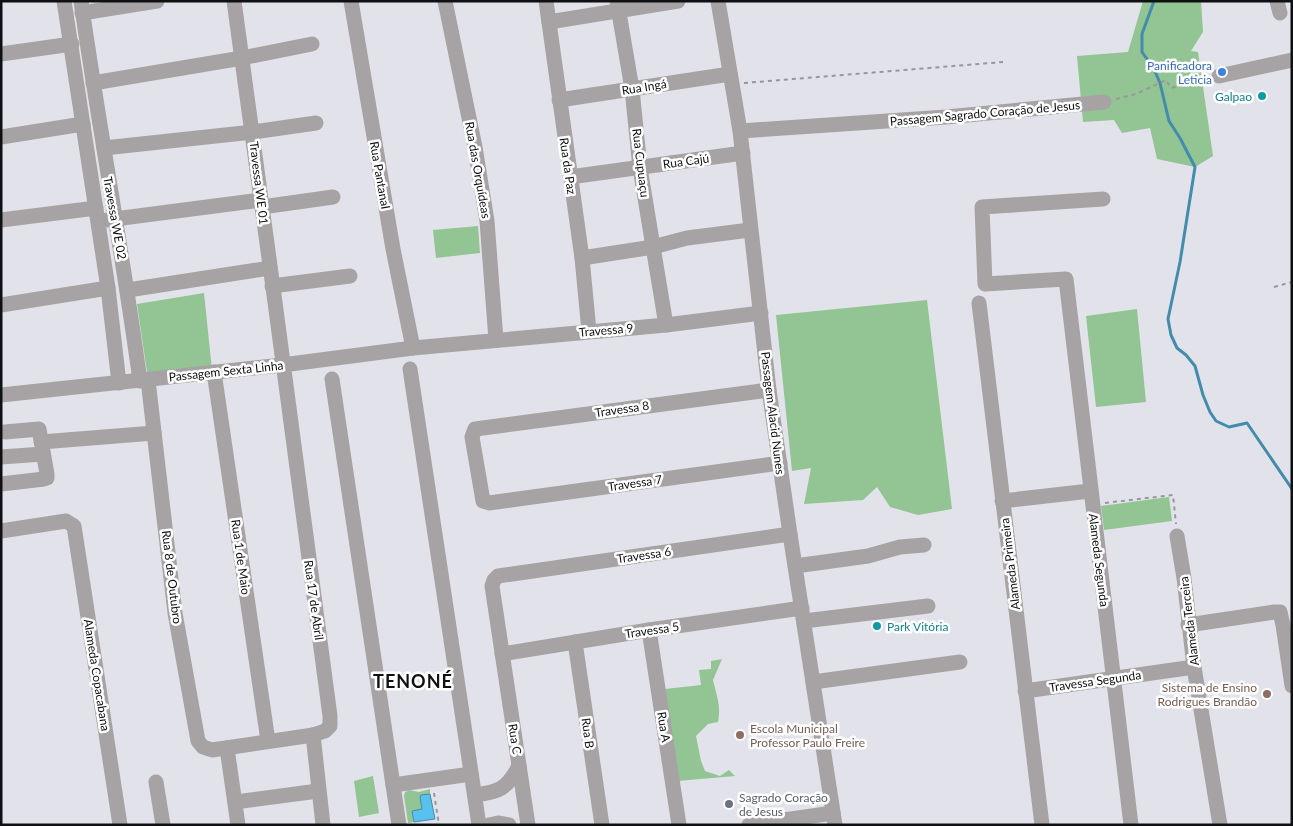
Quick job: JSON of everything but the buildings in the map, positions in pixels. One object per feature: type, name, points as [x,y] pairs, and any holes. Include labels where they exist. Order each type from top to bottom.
[{"type":"street","name":"Travessa WE 02","points":[[64,1],[108,288],[119,383]]},
{"type":"street","points":[[82,7],[157,1]]},
{"type":"street","name":"Travessa WE 01","points":[[234,1],[253,132],[282,365]]},
{"type":"street","name":"Rua Pantanal","points":[[351,1],[393,249],[413,348]]},
{"type":"street","name":"Rua das Orquídeas","points":[[445,1],[475,147],[487,221],[496,340]]},
{"type":"street","name":"Rua da Paz","points":[[546,1],[582,258],[589,331]]},
{"type":"street","points":[[549,22],[618,6],[678,1]]},
{"type":"street","name":"Passagem Alacid Nunes","points":[[718,1],[743,153],[769,390],[834,819]]},
{"type":"street","name":"Rua Cupuaçu","points":[[618,6],[632,89],[640,168],[666,325]]},
{"type":"street","name":"Travessa WE 02","points":[[82,7],[115,219],[144,380]]},
{"type":"street","points":[[93,83],[242,58],[312,44]]},
{"type":"street","points":[[1,54],[73,50],[89,55]]},
{"type":"street","points":[[1219,76],[1291,64]]},
{"type":"street","name":"Rua Ingá","points":[[559,100],[632,89],[731,79]]},
{"type":"street","name":"Passagem Sagrado Coração de Jesus","points":[[740,131],[946,117],[1104,102]]},
{"type":"street","points":[[104,148],[253,132],[316,123]]},
{"type":"street","points":[[1,137],[84,124]]},
{"type":"street","name":"Rua Cajú","points":[[570,177],[743,153]]},
{"type":"street","points":[[1,220],[97,215],[115,219],[334,197]]},
{"type":"street","name":"Alameda Segunda","points":[[1103,199],[982,207],[985,284],[1066,279],[1131,825]]},
{"type":"street","points":[[582,258],[653,247],[687,238],[750,230]]},
{"type":"street","points":[[128,290],[270,268]]},
{"type":"street","points":[[272,286],[350,276]]},
{"type":"street","points":[[1,305],[108,288]]},
{"type":"street","name":"Alameda Primeira","points":[[979,303],[1042,825]]},
{"type":"street","name":"Travessa 9","points":[[450,344],[666,325],[761,312]]},
{"type":"street","name":"Passagem Sexta Linha","points":[[1,395],[282,365],[450,344]]},
{"type":"street","name":"Rua 17 de Abril","points":[[282,365],[330,716],[330,726],[326,732],[313,735]]},
{"type":"street","points":[[410,369],[479,825]]},
{"type":"street","name":"Rua 1 de Maio","points":[[214,372],[268,741]]},
{"type":"street","points":[[332,379],[399,825]]},
{"type":"street","name":"Rua 8 de Outubro","points":[[144,380],[154,433],[175,613],[198,741],[203,747],[212,750],[313,735]]},
{"type":"street","name":"Travessa 8","points":[[490,504],[483,500],[472,437],[476,430],[769,390]]},
{"type":"street","points":[[1,484],[47,478],[40,432],[36,428],[5,432]]},
{"type":"street","points":[[1,457],[42,448],[154,433]]},
{"type":"street","name":"Travessa 7","points":[[490,504],[780,463]]},
{"type":"street","points":[[1002,500],[1091,497]]},
{"type":"street","name":"Alameda Copacabana","points":[[1,531],[66,521],[74,526],[120,825]]},
{"type":"street","name":"Travessa 6","points":[[502,654],[492,586],[498,576],[790,534]]},
{"type":"street","name":"Alameda Terceira","points":[[1177,536],[1184,578],[1194,667],[1220,825]]},
{"type":"street","points":[[795,566],[868,556],[900,547],[924,544]]},
{"type":"street","name":"Travessa 5","points":[[502,654],[649,630],[803,614],[928,606]]},
{"type":"street","points":[[1188,625],[1280,612],[1292,686]]},
{"type":"street","name":"Rua A","points":[[649,630],[679,825]]},
{"type":"street","name":"Rua B","points":[[575,642],[602,825]]},
{"type":"street","name":"Rua C","points":[[502,654],[528,825]]},
{"type":"street","points":[[813,682],[960,662]]},
{"type":"street","name":"Travessa Segunda","points":[[1025,691],[1194,667]]},
{"type":"street","points":[[313,735],[323,825]]},
{"type":"street","points":[[228,748],[238,825]]},
{"type":"street","points":[[474,795],[502,789],[512,779],[519,766]]},
{"type":"street","points":[[393,785],[471,774]]},
{"type":"street","points":[[156,782],[163,825]]},
{"type":"street","points":[[234,802],[318,792]]},
{"type":"street","points":[[749,825],[834,819]]},
{"type":"street","points":[[489,825],[498,823],[509,825]]},
{"type":"path","points":[[731,79],[1003,62]]},
{"type":"path","points":[[1104,102],[1136,94],[1166,80],[1171,88],[1219,76]]},
{"type":"path","points":[[1274,287],[1292,282]]},
{"type":"path","points":[[1091,497],[1173,495],[1177,536]]},
{"type":"path","points":[[436,789],[434,798],[439,825]]},
{"type":"green space","points":[[1143,1],[1201,1],[1203,32],[1191,51],[1198,52],[1213,156],[1195,167],[1157,159],[1150,128],[1122,133],[1114,120],[1083,122],[1077,56],[1128,52]]},
{"type":"green space","points":[[478,226],[480,253],[436,258],[433,230]]},
{"type":"green space","points":[[204,293],[212,370],[148,379],[137,304]]},
{"type":"green space","points":[[927,300],[952,509],[918,515],[890,507],[877,487],[863,500],[804,504],[811,468],[792,471],[776,315]]},
{"type":"green space","points":[[1137,309],[1146,402],[1096,407],[1086,316]]},
{"type":"green space","points":[[1169,497],[1172,521],[1104,530],[1101,506]]},
{"type":"green space","points":[[722,659],[713,680],[719,706],[718,722],[708,724],[696,736],[705,771],[720,776],[729,770],[735,776],[678,781],[665,689],[701,685],[699,670],[711,669],[711,661]]},
{"type":"green space","points":[[373,776],[379,813],[359,817],[354,781]]},
{"type":"green space","points":[[430,789],[430,794],[421,795],[422,809],[412,811],[414,822],[408,823],[405,792],[409,790],[419,792]]},
{"type":"water","points":[[430,794],[435,819],[414,822],[412,811],[422,809],[421,795]]},
{"type":"waterway","points":[[1154,1],[1142,34],[1142,52],[1154,69],[1160,83],[1169,121],[1195,167],[1180,262],[1168,319],[1171,335],[1177,348],[1195,366],[1203,395],[1216,421],[1229,427],[1247,423],[1292,489]]},
{"type":"place","name":"Panificadora Leticia","points":[[1222,72]]},
{"type":"place","name":"Galpao","points":[[1262,96]]},
{"type":"place","name":"Park Vitória","points":[[877,626]]},
{"type":"place","name":"Sistema de Ensino Rodrigues Brandão","points":[[1267,694]]},
{"type":"place","name":"Escola Municipal Professor Paulo Freire","points":[[740,735]]},
{"type":"place","name":"Sagrado Coração de Jesus","points":[[729,804]]},
{"type":"district","name":"TENONÉ","points":[[413,681]]}]
